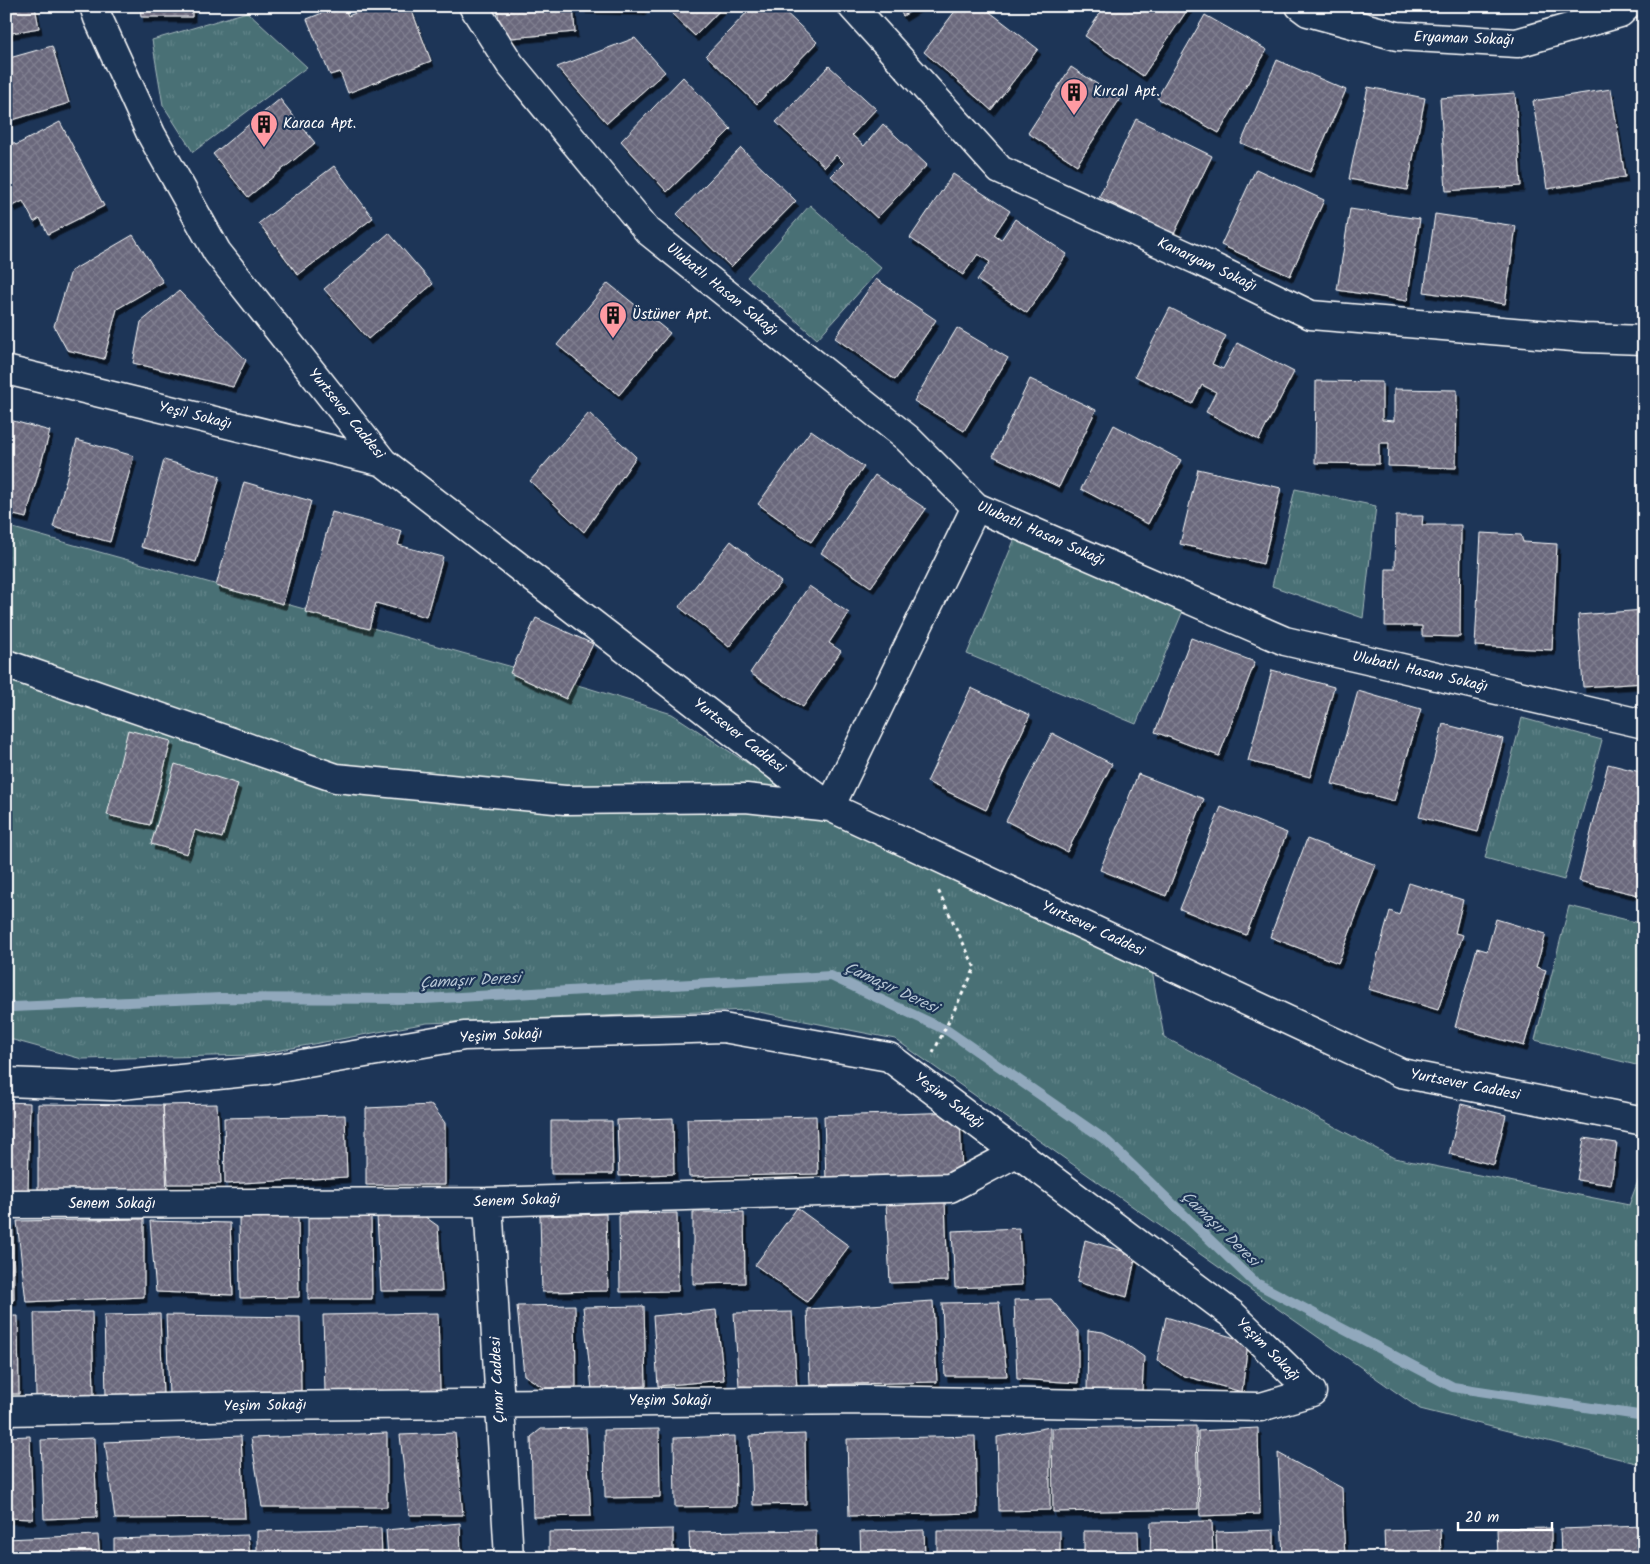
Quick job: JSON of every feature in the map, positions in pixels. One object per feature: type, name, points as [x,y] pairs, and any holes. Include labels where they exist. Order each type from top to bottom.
[{"type":"street","name":"Yurtsever Caddesi","points":[[94,6],[151,134],[218,252],[383,462],[830,807],[1401,1073],[1644,1121]]},
{"type":"street","name":"Ulubatlı Hasan Sokağı","points":[[473,6],[510,64],[648,231],[907,438],[976,507],[1285,641],[1644,724]]},
{"type":"street","name":"Kanaryam Sokağı","points":[[852,6],[1000,170],[1210,266],[1310,315],[1585,338],[1644,340]]},
{"type":"street","name":"Eryaman Sokağı","points":[[1300,6],[1308,12],[1397,36],[1516,43],[1620,13],[1627,6]]},
{"type":"street","name":"Yeşil Sokağı","points":[[6,370],[383,462]]},
{"type":"street","points":[[6,664],[336,778],[564,800],[746,798],[830,807],[976,507]]},
{"type":"street","name":"Yeşim Sokağı","points":[[6,1082],[112,1086],[267,1070],[464,1036],[723,1028],[889,1057],[1233,1315],[1312,1392],[1261,1407],[864,1400],[500,1402],[6,1411]]},
{"type":"street","name":"Senem Sokağı","points":[[6,1204],[488,1202],[950,1188],[1018,1152]]},
{"type":"street","name":"Çınar Caddesi","points":[[488,1202],[509,1558]]},
{"type":"path","points":[[917,847],[975,968],[935,1048]]},
{"type":"green space","points":[[247,12],[307,67],[193,152],[163,105],[152,40]]},
{"type":"green space","points":[[810,205],[881,268],[817,339],[747,277]]},
{"type":"green space","points":[[1295,489],[1376,506],[1363,618],[1272,586]]},
{"type":"green space","points":[[6,526],[588,688],[672,714],[841,824],[1152,971],[1164,1037],[1394,1158],[1629,1205],[1644,1165],[1644,1465],[1420,1409],[895,1039],[749,1010],[427,1023],[254,1055],[82,1059],[6,1038]]},
{"type":"green space","points":[[1018,531],[1187,601],[1136,724],[967,654]]},
{"type":"green space","points":[[1522,718],[1602,740],[1564,880],[1485,858]]},
{"type":"green space","points":[[1569,906],[1644,924],[1644,1067],[1535,1040]]},
{"type":"building","points":[[6,6],[35,6],[39,28],[6,34]]},
{"type":"building","points":[[140,6],[192,6],[192,17],[141,17]]},
{"type":"building","points":[[344,6],[348,16],[373,6],[410,6],[431,61],[348,93],[340,72],[330,75],[307,19]]},
{"type":"building","points":[[497,6],[573,6],[575,32],[501,39]]},
{"type":"building","points":[[583,6],[643,6],[643,10],[583,8]]},
{"type":"building","points":[[675,6],[724,6],[695,36],[670,12]]},
{"type":"building","points":[[753,6],[779,6],[817,42],[757,104],[706,55]]},
{"type":"building","points":[[897,6],[919,6],[903,16]]},
{"type":"building","points":[[959,6],[982,6],[1038,49],[991,110],[924,52]]},
{"type":"building","points":[[1105,6],[1190,6],[1143,76],[1085,36]]},
{"type":"building","points":[[1205,15],[1267,50],[1219,133],[1157,98]]},
{"type":"building","points":[[635,38],[665,72],[607,123],[557,67]]},
{"type":"building","points":[[52,46],[69,103],[6,122],[6,59]]},
{"type":"building","points":[[1277,60],[1346,90],[1310,172],[1241,143]]},
{"type":"building","points":[[829,66],[876,109],[852,135],[864,146],[883,124],[927,165],[877,218],[831,176],[844,163],[836,155],[825,167],[776,122]]},
{"type":"building","name":"Kırcal Apt.","points":[[1071,67],[1120,99],[1077,165],[1028,133]]},
{"type":"building","points":[[683,77],[731,129],[667,192],[621,141]]},
{"type":"building","points":[[1368,87],[1425,98],[1407,190],[1349,179]]},
{"type":"building","points":[[1611,89],[1625,177],[1547,189],[1533,101]]},
{"type":"building","points":[[1515,93],[1521,186],[1446,191],[1440,98]]},
{"type":"building","name":"Karaca Apt.","points":[[280,99],[315,143],[248,197],[213,154]]},
{"type":"building","points":[[1136,119],[1212,156],[1174,234],[1099,197]]},
{"type":"building","points":[[60,122],[104,206],[48,234],[40,218],[34,222],[23,201],[13,206],[9,200],[6,200],[6,143],[11,141],[16,145]]},
{"type":"building","points":[[741,148],[796,201],[731,267],[677,214]]},
{"type":"building","points":[[334,166],[373,218],[298,275],[259,223]]},
{"type":"building","points":[[1256,169],[1324,200],[1290,276],[1221,245]]},
{"type":"building","points":[[953,174],[1010,211],[994,235],[1001,240],[1015,219],[1067,254],[1027,313],[977,280],[990,262],[978,254],[963,275],[910,238]]},
{"type":"building","points":[[1350,209],[1420,219],[1407,301],[1337,290]]},
{"type":"building","points":[[1435,214],[1516,226],[1505,304],[1424,292]]},
{"type":"building","points":[[389,233],[433,284],[368,339],[324,289]]},
{"type":"building","points":[[133,235],[163,282],[117,309],[104,359],[67,350],[54,326],[71,271]]},
{"type":"building","points":[[876,279],[936,320],[895,380],[835,338]]},
{"type":"building","name":"Üstüner Apt.","points":[[608,283],[670,333],[619,395],[557,345]]},
{"type":"building","points":[[179,291],[246,360],[233,387],[133,363],[141,322]]},
{"type":"building","points":[[1170,308],[1226,336],[1212,364],[1223,369],[1237,343],[1294,372],[1259,440],[1206,412],[1216,392],[1202,385],[1192,404],[1135,376]]},
{"type":"building","points":[[957,328],[1008,358],[964,431],[914,401]]},
{"type":"building","points":[[1030,379],[1096,410],[1059,487],[993,456]]},
{"type":"building","points":[[1316,381],[1382,382],[1382,420],[1394,421],[1394,389],[1457,390],[1456,468],[1388,466],[1389,443],[1379,443],[1379,464],[1315,463]]},
{"type":"building","points":[[589,413],[636,457],[584,532],[530,481]]},
{"type":"building","points":[[6,419],[50,431],[26,518],[6,513]]},
{"type":"building","points":[[1114,425],[1181,460],[1148,524],[1081,489]]},
{"type":"building","points":[[811,430],[864,467],[811,542],[758,504]]},
{"type":"building","points":[[77,440],[134,456],[110,542],[53,527]]},
{"type":"building","points":[[164,460],[220,476],[196,562],[141,547]]},
{"type":"building","points":[[1198,469],[1281,488],[1263,564],[1180,544]]},
{"type":"building","points":[[875,475],[926,509],[871,587],[821,553]]},
{"type":"building","points":[[244,482],[311,501],[283,604],[216,586]]},
{"type":"building","points":[[332,512],[402,531],[398,545],[443,557],[426,617],[376,603],[369,629],[305,612]]},
{"type":"building","points":[[1396,516],[1423,516],[1422,525],[1461,525],[1460,637],[1422,636],[1422,626],[1385,626],[1386,569],[1395,569]]},
{"type":"building","points":[[1481,533],[1521,535],[1523,542],[1557,544],[1552,650],[1475,646]]},
{"type":"building","points":[[731,541],[781,582],[729,647],[679,607]]},
{"type":"building","points":[[809,586],[849,613],[829,643],[841,651],[803,707],[750,673]]},
{"type":"building","points":[[1644,610],[1644,683],[1583,687],[1578,615]]},
{"type":"building","points":[[536,618],[593,644],[566,699],[510,673]]},
{"type":"building","points":[[1191,638],[1255,662],[1219,756],[1155,732]]},
{"type":"building","points":[[1272,670],[1334,687],[1310,777],[1248,761]]},
{"type":"building","points":[[971,688],[1030,715],[986,810],[927,782]]},
{"type":"building","points":[[1358,691],[1421,709],[1394,801],[1332,784]]},
{"type":"building","points":[[1443,724],[1503,739],[1478,832],[1419,817]]},
{"type":"building","points":[[128,730],[171,741],[150,825],[107,815]]},
{"type":"building","points":[[1052,733],[1112,764],[1067,852],[1006,821]]},
{"type":"building","points":[[175,764],[238,784],[222,838],[195,830],[187,854],[151,844]]},
{"type":"building","points":[[1608,764],[1644,773],[1644,891],[1642,896],[1579,881]]},
{"type":"building","points":[[1138,774],[1204,799],[1166,896],[1100,870]]},
{"type":"building","points":[[1221,807],[1287,833],[1246,935],[1180,909]]},
{"type":"building","points":[[1307,839],[1376,865],[1338,963],[1270,937]]},
{"type":"building","points":[[1409,883],[1463,900],[1455,933],[1463,935],[1438,1010],[1368,989],[1390,911],[1399,915]]},
{"type":"building","points":[[1496,919],[1546,934],[1536,967],[1546,970],[1524,1046],[1455,1027],[1477,948],[1487,951]]},
{"type":"building","points":[[6,1102],[30,1103],[28,1192],[6,1191]]},
{"type":"building","points":[[38,1104],[163,1105],[167,1194],[38,1194]]},
{"type":"building","points":[[217,1104],[221,1184],[168,1184],[163,1105]]},
{"type":"building","points":[[1461,1104],[1506,1115],[1494,1165],[1449,1154]]},
{"type":"building","points":[[432,1105],[445,1123],[445,1185],[366,1185],[366,1108]]},
{"type":"building","points":[[960,1112],[962,1177],[826,1181],[824,1116]]},
{"type":"building","points":[[345,1115],[347,1177],[225,1184],[224,1118]]},
{"type":"building","points":[[816,1116],[818,1174],[689,1177],[687,1119]]},
{"type":"building","points":[[673,1118],[674,1174],[619,1176],[617,1120]]},
{"type":"building","points":[[551,1121],[612,1121],[613,1174],[551,1174]]},
{"type":"building","points":[[1584,1138],[1617,1143],[1611,1185],[1577,1180]]},
{"type":"building","points":[[945,1201],[948,1281],[890,1283],[886,1203]]},
{"type":"building","points":[[797,1208],[849,1246],[807,1302],[755,1265]]},
{"type":"building","points":[[693,1212],[744,1212],[745,1283],[693,1284]]},
{"type":"building","points":[[677,1213],[678,1291],[620,1292],[619,1214]]},
{"type":"building","points":[[421,1214],[438,1226],[442,1291],[381,1291],[377,1216]]},
{"type":"building","points":[[606,1214],[608,1291],[542,1292],[540,1216]]},
{"type":"building","points":[[239,1216],[298,1216],[299,1297],[240,1298]]},
{"type":"building","points":[[371,1216],[372,1299],[308,1299],[308,1217]]},
{"type":"building","points":[[144,1219],[144,1297],[26,1302],[17,1221]]},
{"type":"building","points":[[6,1221],[13,1221],[14,1300],[6,1300]]},
{"type":"building","points":[[150,1221],[230,1223],[233,1295],[156,1292]]},
{"type":"building","points":[[1019,1228],[1022,1285],[955,1288],[952,1231]]},
{"type":"building","points":[[1085,1240],[1136,1255],[1127,1297],[1077,1282]]},
{"type":"building","points":[[1051,1299],[1078,1331],[1078,1383],[1017,1379],[1014,1300]]},
{"type":"building","points":[[933,1301],[937,1382],[810,1385],[807,1309]]},
{"type":"building","points":[[999,1302],[1007,1376],[945,1376],[942,1303]]},
{"type":"building","points":[[575,1305],[576,1387],[544,1388],[524,1375],[517,1306]]},
{"type":"building","points":[[644,1306],[646,1386],[592,1389],[583,1307]]},
{"type":"building","points":[[716,1310],[724,1380],[658,1386],[653,1316]]},
{"type":"building","points":[[92,1312],[94,1395],[36,1396],[34,1313]]},
{"type":"building","points":[[792,1312],[797,1388],[739,1386],[734,1313]]},
{"type":"building","points":[[438,1313],[440,1390],[325,1392],[323,1315]]},
{"type":"building","points":[[160,1314],[163,1395],[106,1396],[104,1315]]},
{"type":"building","points":[[166,1315],[300,1317],[301,1391],[169,1396]]},
{"type":"building","points":[[6,1316],[18,1316],[19,1394],[6,1394]]},
{"type":"building","points":[[1166,1317],[1248,1342],[1242,1392],[1181,1375],[1157,1360]]},
{"type":"building","points":[[1088,1330],[1103,1332],[1120,1340],[1144,1357],[1142,1391],[1087,1392]]},
{"type":"building","points":[[1196,1426],[1198,1509],[1053,1512],[1052,1428]]},
{"type":"building","points":[[1050,1427],[1050,1510],[999,1511],[997,1437]]},
{"type":"building","points":[[586,1428],[591,1516],[533,1517],[531,1437],[541,1429]]},
{"type":"building","points":[[1258,1428],[1260,1514],[1200,1516],[1198,1431]]},
{"type":"building","points":[[659,1429],[660,1497],[605,1498],[604,1430]]},
{"type":"building","points":[[387,1433],[387,1507],[262,1507],[251,1438]]},
{"type":"building","points":[[455,1433],[463,1515],[409,1515],[400,1435]]},
{"type":"building","points":[[805,1434],[806,1504],[753,1505],[750,1436]]},
{"type":"building","points":[[30,1436],[33,1519],[6,1518],[6,1437]]},
{"type":"building","points":[[241,1436],[245,1518],[115,1519],[105,1442]]},
{"type":"building","points":[[735,1436],[736,1506],[675,1507],[674,1438]]},
{"type":"building","points":[[975,1436],[977,1513],[849,1516],[847,1439]]},
{"type":"building","points":[[94,1438],[97,1517],[44,1519],[41,1440]]},
{"type":"building","points":[[1278,1453],[1342,1488],[1345,1558],[1283,1558]]},
{"type":"building","points":[[1212,1521],[1213,1558],[1150,1558],[1151,1522]]},
{"type":"building","points":[[460,1523],[461,1558],[388,1558],[386,1530]]},
{"type":"building","points":[[1644,1526],[1644,1558],[1561,1558],[1560,1529]]},
{"type":"building","points":[[381,1528],[382,1558],[257,1558],[257,1531]]},
{"type":"building","points":[[1551,1528],[1551,1558],[1498,1558],[1497,1529]]},
{"type":"building","points":[[673,1529],[673,1558],[549,1558],[549,1532]]},
{"type":"building","points":[[1440,1529],[1441,1558],[1385,1558],[1384,1531]]},
{"type":"building","points":[[816,1530],[816,1558],[690,1558],[689,1532]]},
{"type":"building","points":[[924,1530],[925,1558],[861,1558],[860,1532]]},
{"type":"building","points":[[1274,1530],[1274,1558],[1217,1558],[1216,1532]]},
{"type":"building","points":[[937,1531],[1060,1531],[1060,1558],[937,1558]]},
{"type":"building","points":[[1084,1531],[1138,1531],[1139,1558],[1084,1558]]},
{"type":"building","points":[[98,1535],[100,1558],[6,1558],[6,1539]]},
{"type":"building","points":[[248,1535],[250,1558],[114,1558],[114,1539]]},
{"type":"waterway","name":"Çamaşır Deresi","points":[[6,1005],[13,1007],[221,998],[425,999],[831,976],[948,1031],[1107,1141],[1254,1282],[1453,1387],[1638,1415],[1644,1419]]},
{"type":"place","name":"Kırcal Apt.","points":[[1074,116]]},
{"type":"place","name":"Karaca Apt.","points":[[264,148]]},
{"type":"place","name":"Üstüner Apt.","points":[[613,339]]}]
